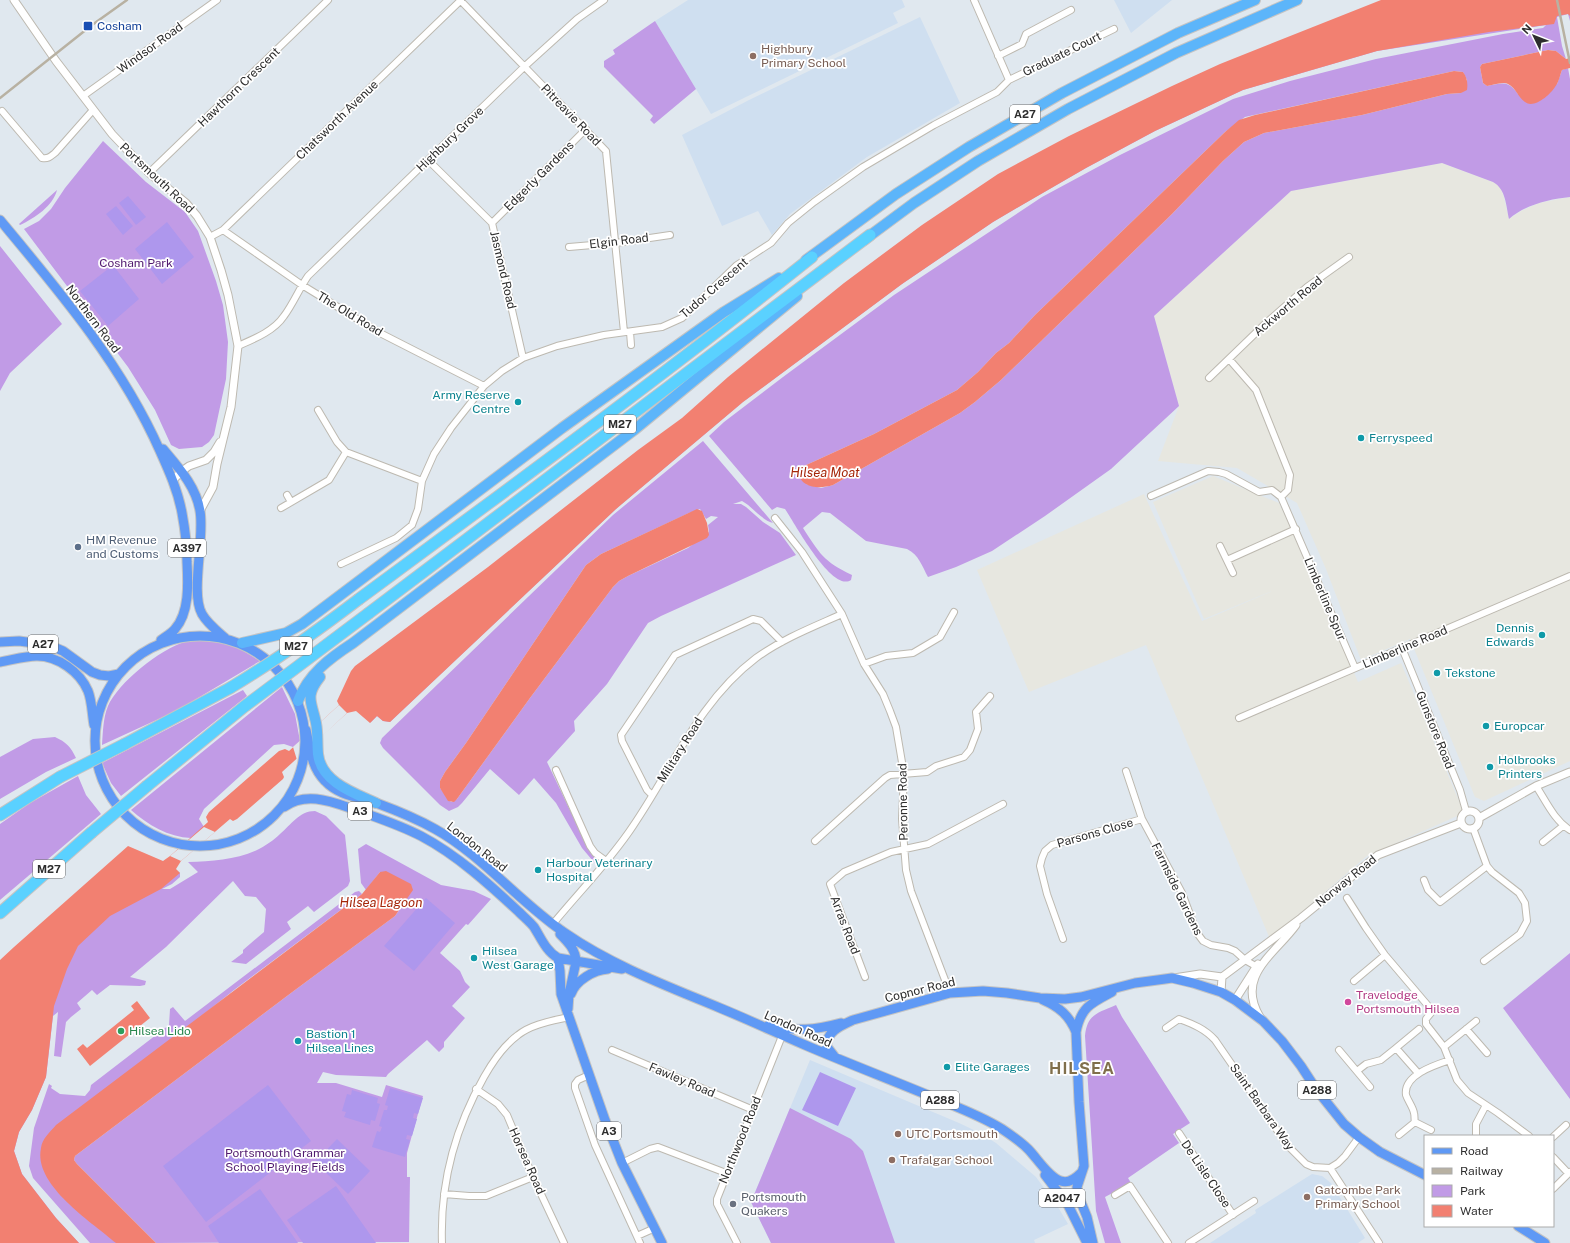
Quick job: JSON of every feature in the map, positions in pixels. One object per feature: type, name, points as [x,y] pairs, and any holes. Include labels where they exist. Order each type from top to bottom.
[{"type":"highway","name":"A27","points":[[812,257],[896,194],[969,147],[1062,93],[1178,33],[1255,0]]},
{"type":"highway","name":"A27","points":[[870,235],[914,203],[978,161],[1068,109],[1176,53],[1297,0]]},
{"type":"highway","name":"M27","points":[[3,911],[91,833],[245,706],[870,235]]},
{"type":"highway","points":[[298,701],[308,681],[333,657],[634,430],[870,235]]},
{"type":"highway","name":"M27","points":[[0,815],[60,777],[230,688],[305,640],[734,318],[812,257]]},
{"type":"highway","points":[[242,643],[286,633],[302,624],[562,428],[724,312],[812,257]]},
{"type":"highway","points":[[353,643],[329,666],[314,685],[310,694],[310,701],[316,719],[318,734],[311,754],[331,778],[350,791],[376,803]]},
{"type":"main road","name":"Northern Road","points":[[0,220],[105,354],[132,395],[156,440],[173,480],[182,512],[186,543],[188,571],[186,605],[175,629],[152,647]]},
{"type":"main road","name":"Northern Road","points":[[156,440],[182,471],[192,488],[200,511],[201,536],[198,581],[199,606],[207,621],[225,638]]},
{"type":"main road","points":[[200,635],[225,638],[242,643],[258,652],[277,668],[286,678],[298,701],[311,754],[289,798],[277,813],[261,827],[244,837],[227,843],[209,846],[196,846],[161,839],[146,832],[132,822],[113,801],[99,770],[96,757],[95,731],[98,713],[104,699],[119,674],[134,658],[152,647],[172,639],[187,636],[200,635]]},
{"type":"main road","name":"A27","points":[[0,642],[18,641],[49,645],[63,651],[92,672],[109,676],[119,674]]},
{"type":"main road","name":"A27","points":[[0,662],[37,656],[63,663],[74,671],[88,692],[95,731]]},
{"type":"main road","name":"London Road","points":[[277,813],[293,802],[306,798],[317,798],[390,822],[420,835],[456,859],[519,912],[534,927],[551,954],[558,958],[576,962],[630,970]]},
{"type":"main road","name":"London Road","points":[[376,803],[436,829],[482,864],[548,922],[586,946],[630,970],[749,1020],[782,1036],[839,1058]]},
{"type":"main road","name":"A3","points":[[548,922],[571,945],[576,957],[568,1016]]},
{"type":"main road","name":"A3","points":[[558,958],[561,994],[589,1075],[622,1163],[662,1243]]},
{"type":"main road","name":"London Road","points":[[569,1001],[574,988],[593,974],[610,969],[630,970]]},
{"type":"main road","name":"Copnor Road","points":[[839,1058],[830,1052],[826,1047],[827,1038],[836,1029],[854,1020],[950,993],[983,991],[1040,998],[1065,999],[1081,997],[1144,982],[1172,978],[1221,992],[1235,1000],[1263,1021],[1282,1041],[1333,1112],[1359,1137],[1380,1152],[1424,1174]]},
{"type":"main road","name":"Copnor Road","points":[[1076,1032],[1080,1017],[1085,1008],[1122,987]]},
{"type":"main road","name":"A288","points":[[839,1058],[948,1103],[991,1123],[1015,1138],[1053,1177],[1061,1182],[1071,1181],[1081,1173],[1084,1166],[1076,1032],[1064,1012],[1040,998]]},
{"type":"main road","name":"London Road","points":[[749,1020],[771,1026],[800,1030],[818,1028],[854,1020]]},
{"type":"main road","name":"A2047","points":[[1033,1155],[1039,1167],[1075,1217],[1087,1243]]},
{"type":"main road","name":"A2047","points":[[1081,1173],[1077,1187],[1078,1195],[1087,1217],[1093,1243]]},
{"type":"main road","points":[[1520,1227],[1545,1243]]},
{"type":"street","name":"Portsmouth Road","points":[[14,0],[51,54],[112,134],[149,173],[186,203],[197,216],[210,237],[222,270],[230,302],[238,346],[231,407],[213,487],[200,511]]},
{"type":"street","name":"Windsor Road","points":[[83,96],[217,0]]},
{"type":"street","name":"Hawthorn Crescent","points":[[149,173],[328,0]]},
{"type":"street","name":"Pitreavie Road","points":[[461,0],[606,151],[627,332]]},
{"type":"street","name":"Chatsworth Avenue","points":[[210,237],[223,230],[461,0]]},
{"type":"street","name":"Highbury Grove","points":[[238,346],[254,339],[274,327],[284,316],[308,276],[429,161],[524,67],[577,19],[604,0]]},
{"type":"street","points":[[974,0],[1009,80]]},
{"type":"street","points":[[998,56],[1022,44],[1026,34],[1071,10]]},
{"type":"street","name":"Graduate Court","points":[[1009,80],[1114,29]]},
{"type":"street","name":"Tudor Crescent","points":[[341,564],[396,538],[412,525],[418,509],[422,481],[434,454],[451,428],[484,386],[523,358],[564,344],[604,335],[662,327],[682,318],[737,265],[771,243],[788,223],[814,202],[863,167],[934,125],[997,92],[1009,80]]},
{"type":"street","points":[[2,111],[38,154],[44,158],[48,158],[55,153],[93,110]]},
{"type":"street","name":"Edgerly Gardens","points":[[492,223],[586,129]]},
{"type":"street","name":"Jasmond Road","points":[[429,161],[492,223],[523,358]]},
{"type":"street","name":"The Old Road","points":[[223,230],[302,285],[380,333],[484,386]]},
{"type":"street","name":"Elgin Road","points":[[569,247],[616,243],[670,235]]},
{"type":"street","name":"Ackworth Road","points":[[1209,378],[1266,323],[1307,287],[1350,257]]},
{"type":"street","points":[[627,332],[631,345]]},
{"type":"street","points":[[1151,496],[1208,471],[1226,474],[1259,492],[1272,490],[1281,497],[1288,490],[1290,475],[1256,390],[1229,359]]},
{"type":"street","points":[[318,410],[337,442],[346,452],[422,481]]},
{"type":"street","name":"Portsmouth Road","points":[[173,480],[189,466],[206,460],[214,452],[224,435]]},
{"type":"street","points":[[281,508],[329,480],[346,452]]},
{"type":"street","points":[[287,495],[291,502]]},
{"type":"street","name":"Limberline Spur","points":[[1281,497],[1355,668]]},
{"type":"street","name":"Peronne Road","points":[[775,518],[802,552],[842,614],[864,664],[883,694],[896,727],[904,774],[902,819],[903,849],[906,870],[911,891],[950,993]]},
{"type":"street","points":[[1227,560],[1296,529]]},
{"type":"street","points":[[1220,546],[1233,573]]},
{"type":"street","name":"Limberline Road","points":[[1239,718],[1570,576]]},
{"type":"street","points":[[864,664],[886,656],[913,653],[940,637],[954,612]]},
{"type":"street","name":"Military Road","points":[[548,922],[606,862],[627,835],[688,737],[715,698],[747,666],[782,642],[842,614]]},
{"type":"street","points":[[652,795],[647,790],[622,741],[621,735],[675,656],[753,619],[761,621],[782,642]]},
{"type":"street","name":"Gunstore Road","points":[[1402,648],[1460,790],[1466,812]]},
{"type":"street","points":[[815,841],[890,775],[927,772],[936,766],[964,757],[970,750],[978,728],[976,712],[990,696]]},
{"type":"street","points":[[556,770],[590,846],[595,853],[606,862]]},
{"type":"street","name":"Farmside Gardens","points":[[1126,771],[1142,819],[1182,893],[1197,933],[1203,941],[1211,945],[1228,948],[1257,967]]},
{"type":"street","points":[[1479,818],[1536,786],[1570,772]]},
{"type":"street","points":[[1536,786],[1557,819],[1563,826],[1570,830]]},
{"type":"street","points":[[903,849],[928,844],[1003,804]]},
{"type":"street","points":[[1466,812],[1475,812],[1479,818],[1478,824],[1473,828],[1467,829],[1461,823],[1461,817],[1466,812]]},
{"type":"street","name":"Parsons Close","points":[[1062,940],[1047,894],[1040,866],[1045,851],[1052,846],[1142,819]]},
{"type":"street","name":"Norway Road","points":[[1222,977],[1301,918],[1366,863],[1378,855],[1461,823]]},
{"type":"street","points":[[1543,842],[1563,826]]},
{"type":"street","points":[[1473,828],[1487,866],[1492,872],[1518,892],[1525,903],[1527,921],[1520,934],[1484,961]]},
{"type":"street","name":"Arras Road","points":[[865,977],[830,884],[844,872],[891,852],[903,849]]},
{"type":"street","points":[[1424,880],[1428,890],[1440,902],[1487,866]]},
{"type":"street","points":[[1347,898],[1385,955],[1430,1008],[1431,1013],[1426,1019],[1426,1024],[1444,1048],[1457,1080],[1468,1093],[1528,1135]]},
{"type":"street","name":"Norway Road","points":[[1235,1000],[1257,967],[1296,926],[1301,918]]},
{"type":"street","points":[[1354,981],[1385,955]]},
{"type":"street","name":"Norway Road","points":[[1257,967],[1252,984],[1253,999],[1257,1011],[1263,1021]]},
{"type":"street","points":[[1172,978],[1200,974],[1222,977],[1221,992]]},
{"type":"street","points":[[442,1243],[442,1208],[446,1177],[455,1143],[467,1108],[476,1089],[490,1064],[517,1036],[532,1027],[568,1016]]},
{"type":"street","name":"Saint Barbara Way","points":[[1166,1028],[1179,1018],[1208,1032],[1222,1048],[1288,1146],[1306,1164],[1313,1167],[1330,1168]]},
{"type":"street","points":[[1444,1048],[1476,1021]]},
{"type":"street","points":[[1357,1071],[1366,1064],[1381,1060],[1420,1029]]},
{"type":"street","points":[[1466,1029],[1487,1053]]},
{"type":"street","name":"Northwood Road","points":[[737,1243],[717,1204],[716,1199],[751,1109],[782,1036]]},
{"type":"street","points":[[1396,1048],[1418,1073]]},
{"type":"street","name":"Fawley Road","points":[[612,1050],[751,1109]]},
{"type":"street","points":[[1339,1050],[1370,1087]]},
{"type":"street","points":[[1415,1122],[1414,1112],[1407,1098],[1407,1085],[1418,1073],[1450,1060]]},
{"type":"street","points":[[589,1075],[578,1080],[575,1084],[575,1088],[595,1145],[640,1243]]},
{"type":"street","name":"Horsea Road","points":[[476,1089],[498,1104],[507,1115],[533,1177],[564,1243]]},
{"type":"street","points":[[1476,1135],[1476,1124],[1486,1105]]},
{"type":"street","points":[[1415,1122],[1431,1130]]},
{"type":"street","points":[[1399,1136],[1415,1122]]},
{"type":"street","points":[[1554,1136],[1566,1125]]},
{"type":"street","name":"De Lisle Close","points":[[1179,1133],[1233,1215]]},
{"type":"street","points":[[1359,1137],[1345,1156],[1330,1168],[1379,1243]]},
{"type":"street","points":[[622,1163],[650,1149],[658,1147],[726,1173]]},
{"type":"street","points":[[1554,1158],[1569,1173],[1554,1188]]},
{"type":"street","points":[[444,1194],[486,1196],[533,1177]]},
{"type":"street","points":[[1115,1195],[1130,1186],[1168,1243]]},
{"type":"street","points":[[1189,1243],[1254,1201]]},
{"type":"street","points":[[637,1236],[655,1228]]},
{"type":"shaded area","name":"Highbury Primary School","points":[[688,0],[902,0],[905,7],[893,13],[898,23],[711,114],[655,21]]},
{"type":"shaded area","points":[[1114,0],[1172,0],[1131,33]]},
{"type":"shaded area","points":[[920,17],[960,103],[867,157],[790,214],[772,235],[758,211],[722,226],[682,135],[749,100]]},
{"type":"shaded area","points":[[1442,163],[1499,185],[1503,194],[1509,219],[1521,211],[1539,203],[1570,197],[1570,761],[1484,801],[1475,797],[1410,639],[1361,660],[1326,569],[1297,503],[1237,468],[1158,461],[1179,406],[1154,316],[1291,191]]},
{"type":"shaded area","points":[[1213,476],[1279,503],[1312,573],[1358,682],[1401,663],[1464,813],[1367,856],[1270,939],[1146,645],[1029,692],[977,570],[1144,494],[1202,621],[1282,587],[1204,619],[1153,502]]},
{"type":"shaded area","name":"Trafalgar School","points":[[810,1060],[959,1123],[996,1143],[1036,1177],[1058,1207],[1068,1224],[1034,1240],[1035,1243],[771,1243],[751,1202]]},
{"type":"shaded area","name":"Gatcombe Park Primary School","points":[[1312,1174],[1322,1176],[1331,1183],[1365,1238],[1358,1243],[1210,1243],[1256,1213],[1255,1210]]},
{"type":"green space","points":[[1570,2],[1570,21],[1568,14],[1557,17],[1566,59],[1556,51],[1548,50],[1482,64],[1480,67],[1483,83],[1487,86],[1505,84],[1511,86],[1518,94],[1557,84],[1562,70],[1568,68],[1570,79],[1570,197],[1554,199],[1530,206],[1509,219],[1505,198],[1501,189],[1497,185],[1493,182],[1442,163],[1291,191],[1154,316],[1179,406],[1111,469],[1045,516],[992,551],[956,567],[928,577],[920,561],[911,551],[866,541],[830,513],[822,512],[803,528],[818,551],[828,561],[852,575],[851,580],[843,581],[834,576],[824,567],[814,554],[785,509],[777,507],[772,510],[709,436],[724,422],[783,377],[894,295],[1042,197],[1120,155],[1233,99],[1290,81],[1376,59],[1503,34],[1543,28],[1546,25],[1377,51],[1243,90],[1155,131],[1086,168],[993,222],[902,284],[743,402],[616,509],[390,722],[383,721],[377,716],[370,723],[388,690],[910,266],[1232,83]],"holes":[[[1454,71],[1463,72],[1467,80],[1461,93],[1447,94],[1362,115],[1264,133],[1244,142],[1001,380],[975,402],[960,413],[833,485],[821,488],[806,484],[804,466],[874,434],[957,390],[978,372],[996,353],[1009,343],[1035,315],[1225,132],[1245,117]]]},
{"type":"green space","points":[[655,21],[696,89],[654,124],[650,120],[653,116],[604,67],[604,61],[615,54],[613,50]]},
{"type":"green space","name":"Cosham Park","points":[[103,141],[146,182],[185,212],[198,231],[216,281],[223,305],[228,342],[226,379],[214,435],[209,442],[202,447],[179,449],[171,445],[155,410],[128,367],[24,229],[39,221],[51,209],[65,188]]},
{"type":"green space","points":[[57,190],[52,201],[43,211],[26,222],[20,225],[19,224]]},
{"type":"green space","points":[[128,196],[146,217],[136,225],[119,203]]},
{"type":"green space","points":[[116,206],[133,226],[123,235],[106,214]]},
{"type":"green space","points":[[167,222],[194,257],[162,284],[135,249]]},
{"type":"green space","points":[[0,246],[62,324],[10,373],[0,391]]},
{"type":"green space","points":[[113,265],[139,299],[108,326],[80,291]]},
{"type":"green space","points":[[703,441],[773,523],[764,519],[742,501],[733,504],[741,504],[746,507],[763,522],[780,533],[796,555],[648,623],[607,684],[574,721],[575,731],[547,762],[589,850],[601,862],[598,867],[582,848],[556,803],[534,778],[519,795],[490,769],[462,803],[458,807],[449,811],[440,805],[383,748],[380,743],[382,738],[613,515]],"holes":[[[700,509],[706,519],[711,516],[718,517],[708,525],[709,532],[688,548],[628,576],[619,581],[613,587],[457,799],[451,802],[440,788],[440,781],[445,772],[586,565],[601,554],[689,513]]]},
{"type":"green space","points":[[206,639],[235,646],[260,661],[176,711],[102,745],[104,720],[108,706],[113,697],[130,677],[152,659],[175,646],[185,642]]},
{"type":"green space","points":[[282,687],[295,714],[300,741],[293,747],[284,744],[274,745],[204,809],[199,819],[204,827],[191,838],[166,833],[144,821],[131,810]]},
{"type":"green space","points":[[243,690],[247,696],[121,796],[111,783],[102,763]]},
{"type":"green space","points":[[55,737],[68,745],[76,758],[46,772],[0,799],[0,757],[33,739]]},
{"type":"green space","points":[[78,776],[86,795],[101,814],[0,900],[0,824],[30,803]]},
{"type":"green space","points":[[315,811],[326,816],[345,835],[350,881],[348,886],[314,912],[308,906],[287,922],[291,929],[246,964],[231,962],[243,953],[243,950],[264,932],[266,909],[256,897],[245,896],[233,881],[166,947],[130,977],[146,981],[145,985],[110,985],[97,995],[92,990],[77,1003],[81,1009],[66,1022],[61,1057],[54,1056],[58,1012],[53,1016],[46,1077],[32,1110],[19,1132],[14,1151],[22,1174],[56,1218],[79,1243],[0,1243],[0,987],[175,869],[180,873],[180,877],[172,884],[162,889],[170,889],[198,872],[188,862],[223,859],[249,853],[272,841],[304,813]]},
{"type":"green space","name":"Portsmouth Grammar School Playing Fields","points":[[366,844],[441,885],[474,891],[491,899],[440,953],[460,971],[465,982],[470,987],[452,1006],[465,1018],[444,1042],[444,1047],[439,1052],[427,1040],[386,1077],[336,1075],[323,1072],[317,1083],[336,1083],[382,1097],[386,1085],[423,1096],[407,1153],[407,1177],[410,1177],[409,1242],[156,1243],[77,1164],[74,1160],[75,1156],[395,916],[407,899],[380,872],[366,890],[361,883],[358,849]]},
{"type":"green space","points":[[359,891],[362,894],[234,990],[48,1139],[131,1243],[90,1243],[33,1178],[29,1166],[34,1128],[49,1084],[52,1086],[51,1088],[60,1094],[85,1096],[90,1090],[91,1085],[169,1025],[170,1009],[173,1007],[185,1021],[355,892]]},
{"type":"green space","points":[[426,898],[455,923],[414,971],[384,946]]},
{"type":"green space","points":[[1570,953],[1570,1099],[1503,1008]]},
{"type":"green space","points":[[1116,1005],[1122,1017],[1190,1123],[1173,1134],[1179,1143],[1128,1178],[1131,1183],[1105,1197],[1121,1243],[1105,1243],[1096,1211],[1085,1036],[1088,1023],[1094,1015]]},
{"type":"green space","points":[[820,1072],[856,1088],[838,1126],[802,1110]]},
{"type":"green space","name":"Portsmouth Grammar School Playing Fields","points":[[268,1085],[311,1141],[206,1222],[163,1166]]},
{"type":"green space","points":[[390,1088],[423,1098],[418,1114],[414,1113],[413,1118],[417,1119],[412,1136],[407,1135],[406,1139],[410,1140],[405,1157],[372,1147],[377,1131],[380,1132],[382,1127],[379,1126],[384,1110],[387,1110],[388,1106],[385,1105]]},
{"type":"green space","points":[[352,1090],[378,1098],[377,1103],[380,1104],[375,1121],[371,1120],[370,1125],[344,1117],[346,1112],[342,1111],[347,1094],[351,1095]]},
{"type":"green space","points":[[790,1108],[851,1139],[863,1151],[895,1243],[771,1243],[751,1202]]},
{"type":"green space","points":[[337,1139],[370,1171],[348,1194],[315,1162]]},
{"type":"green space","points":[[336,1186],[376,1243],[303,1243],[287,1220]]},
{"type":"green space","points":[[260,1189],[298,1243],[219,1243],[208,1226]]},
{"type":"water","points":[[1381,0],[1570,0],[1570,16],[1568,14],[1557,16],[1554,24],[1489,32],[1377,51],[1243,90],[1155,131],[1086,168],[993,222],[902,284],[743,402],[616,509],[390,722],[383,721],[377,716],[370,723],[356,711],[347,713],[282,772],[284,777],[283,779],[237,819],[233,821],[230,819],[181,861],[176,869],[180,873],[161,889],[110,916],[78,946],[67,969],[54,1006],[46,1077],[32,1110],[19,1132],[14,1151],[22,1174],[56,1218],[79,1243],[0,1243],[0,960],[14,947],[128,846],[163,861],[170,856],[208,822],[206,817],[209,812],[279,751],[285,749],[289,751],[339,705],[337,701],[351,671],[355,666],[488,567],[638,450],[682,418],[728,377],[844,283],[922,225],[998,174],[1069,136],[1220,64]]},
{"type":"water","points":[[1548,50],[1556,51],[1566,59],[1570,58],[1570,68],[1562,70],[1558,83],[1542,100],[1529,104],[1525,102],[1511,86],[1506,83],[1487,86],[1483,83],[1480,67],[1482,64]]},
{"type":"water","name":"Hilsea Moat","points":[[1454,71],[1463,72],[1466,78],[1467,90],[1461,93],[1447,94],[1362,115],[1264,133],[1244,142],[1001,380],[975,402],[960,413],[833,485],[817,487],[807,485],[800,478],[798,473],[804,466],[874,434],[957,390],[978,372],[996,353],[1009,343],[1035,315],[1239,120],[1255,115]]},
{"type":"water","points":[[697,509],[702,511],[707,523],[709,535],[707,538],[628,576],[619,581],[613,587],[457,799],[454,802],[448,801],[440,788],[440,781],[445,772],[586,565],[601,554]]},
{"type":"water","name":"Hilsea Lagoon","points":[[386,871],[411,884],[413,890],[395,916],[75,1156],[74,1160],[77,1164],[156,1243],[116,1243],[66,1202],[46,1176],[41,1162],[41,1148],[43,1142],[56,1125],[362,894],[380,872]]},
{"type":"water","name":"Hilsea Lido","points":[[137,1001],[150,1018],[90,1066],[77,1049],[83,1044],[87,1048],[134,1010],[131,1006]]},
{"type":"pier","points":[[339,705],[347,713],[297,760],[293,747]]},
{"type":"pier","points":[[204,827],[215,832],[181,861],[170,856]]},
{"type":"railway","points":[[0,98],[92,25],[127,0]]},
{"type":"railway","points":[[1557,0],[1570,63]]},
{"type":"place","name":"Cosham","points":[[88,26]]},
{"type":"place","name":"Highbury Primary School","points":[[753,56]]},
{"type":"place","name":"Army Reserve Centre","points":[[518,402]]},
{"type":"place","name":"Ferryspeed","points":[[1361,438]]},
{"type":"place","name":"HM Revenue and Customs","points":[[78,547]]},
{"type":"place","name":"Dennis Edwards","points":[[1542,635]]},
{"type":"place","name":"Tekstone","points":[[1437,673]]},
{"type":"place","name":"Europcar","points":[[1486,726]]},
{"type":"place","name":"Holbrooks Printers","points":[[1490,767]]},
{"type":"place","name":"Harbour Veterinary Hospital","points":[[538,870]]},
{"type":"place","name":"Hilsea West Garage","points":[[474,958]]},
{"type":"place","name":"Travelodge Portsmouth Hilsea","points":[[1348,1002]]},
{"type":"place","name":"Hilsea Lido","points":[[121,1031]]},
{"type":"place","name":"Bastion 1 Hilsea Lines","points":[[298,1041]]},
{"type":"place","name":"Elite Garages","points":[[947,1067]]},
{"type":"place","name":"UTC Portsmouth","points":[[898,1134]]},
{"type":"place","name":"Trafalgar School","points":[[892,1160]]},
{"type":"place","name":"Gatcombe Park Primary School","points":[[1307,1197]]},
{"type":"place","name":"Portsmouth Quakers","points":[[733,1204]]},
{"type":"district","name":"HILSEA","points":[[1082,1068]]}]
